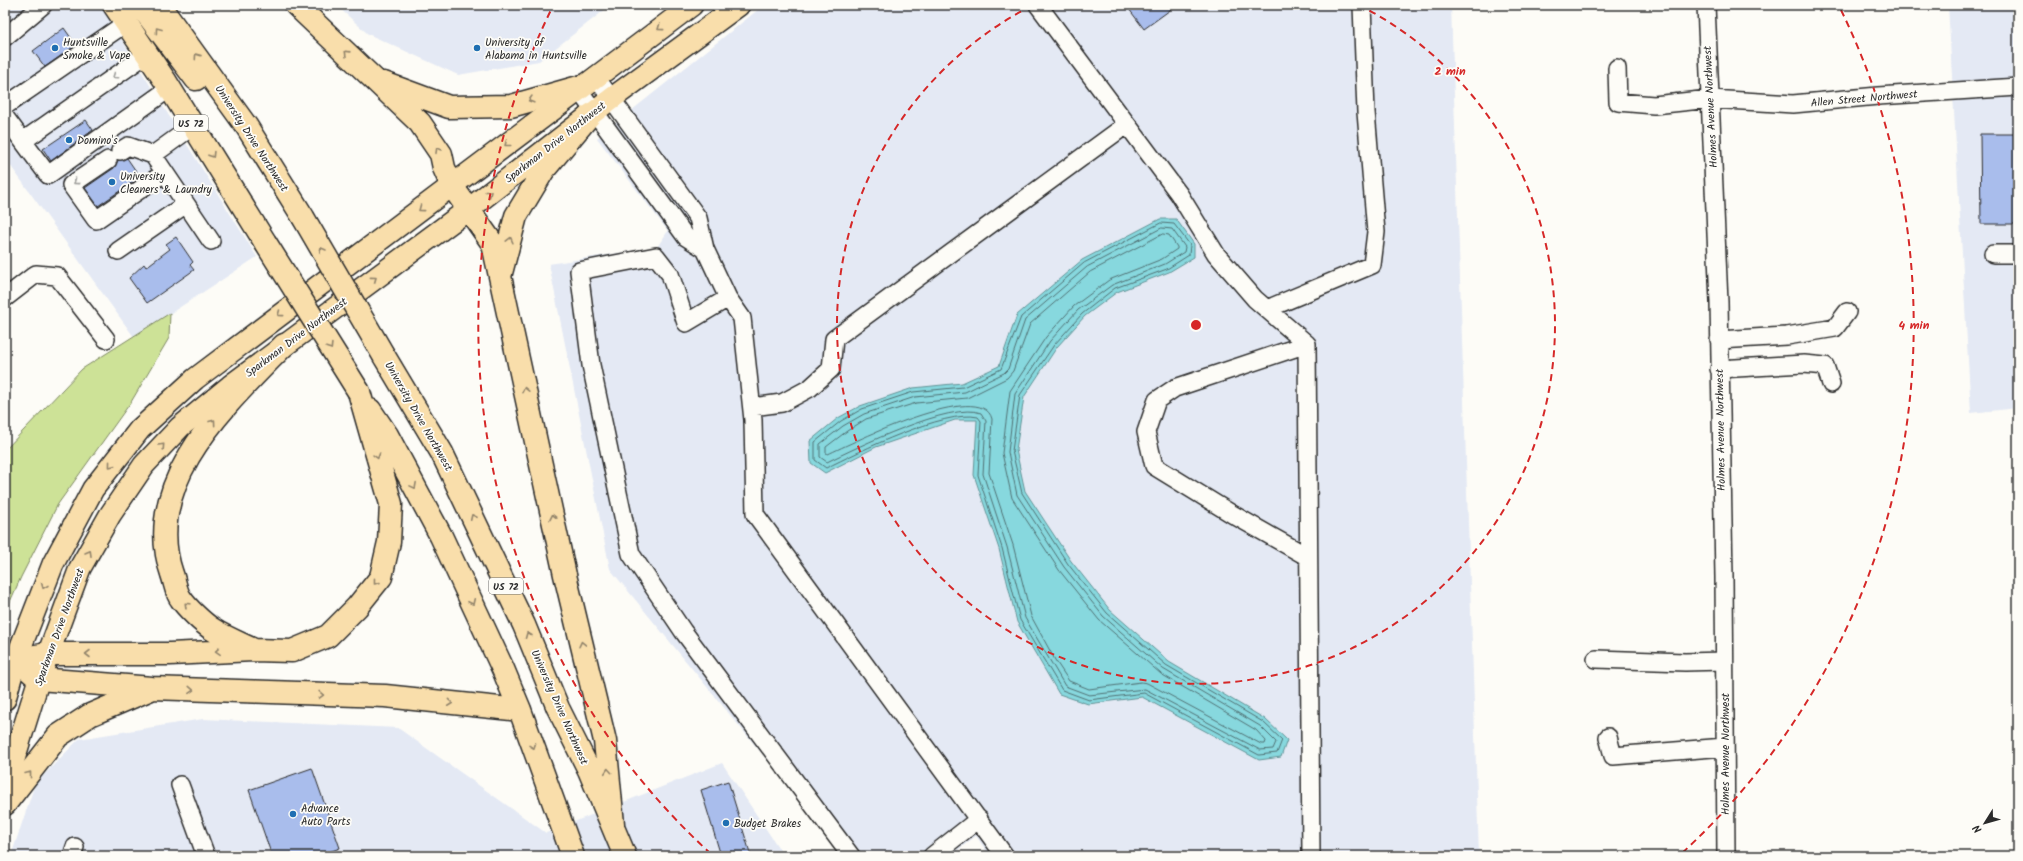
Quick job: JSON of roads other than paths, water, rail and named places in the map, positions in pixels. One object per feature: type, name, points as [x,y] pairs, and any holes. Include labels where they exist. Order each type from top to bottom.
[{"type":"highway","name":"US 72","points":[[140,5],[199,82],[212,95],[233,108]]},
{"type":"highway","name":"University Drive Northwest","points":[[159,5],[233,108],[303,217],[442,453],[524,625],[558,708],[613,824],[625,856]]},
{"type":"highway","points":[[296,5],[420,123],[441,154],[444,168],[452,186],[493,244],[566,575],[605,741],[613,824]]},
{"type":"highway","name":"US 72","points":[[117,11],[170,88],[387,435],[441,536],[503,669],[520,710],[573,856]]},
{"type":"highway","points":[[375,80],[448,107],[511,106],[585,84]]},
{"type":"highway","points":[[500,278],[516,216],[544,171],[592,114]]},
{"type":"highway","points":[[254,650],[211,629],[180,599],[167,560],[165,522],[173,489],[192,451],[222,410],[284,345]]},
{"type":"highway","points":[[16,660],[49,654],[170,654],[254,650],[292,651],[328,636],[357,607],[381,576],[389,542],[391,504],[359,392]]},
{"type":"highway","points":[[16,660],[40,679],[152,688],[385,696],[520,710]]},
{"type":"highway","points":[[5,804],[58,736],[90,715],[152,688]]},
{"type":"main road","points":[[5,699],[16,660],[53,564],[93,489],[140,429],[195,379],[585,84],[692,5]]},
{"type":"main road","name":"Sparkman Drive Northwest","points":[[5,788],[40,679],[80,568],[110,515],[144,465],[180,427],[284,345],[469,209],[611,99],[739,5]]},
{"type":"street","points":[[6,33],[43,5]]},
{"type":"street","points":[[1038,5],[1126,125],[1179,194],[1216,254],[1255,299],[1307,344],[1310,856]]},
{"type":"street","points":[[1267,309],[1372,265],[1376,232],[1366,112],[1362,5]]},
{"type":"street","name":"Holmes Avenue Northwest","points":[[1706,5],[1719,340],[1726,856]]},
{"type":"street","points":[[5,106],[117,11]]},
{"type":"street","points":[[23,141],[147,54]]},
{"type":"street","name":"Allen Street Northwest","points":[[1617,68],[1618,102],[1654,105],[1710,99],[1793,104],[1878,96],[2018,87]]},
{"type":"street","points":[[585,84],[611,99],[698,218],[705,249],[728,298],[742,318],[752,407],[754,514],[1005,856]]},
{"type":"street","points":[[585,84],[592,114],[686,237],[705,249]]},
{"type":"street","points":[[5,117],[48,175],[170,88]]},
{"type":"street","points":[[752,407],[782,403],[810,388],[831,369],[834,339],[1126,125]]},
{"type":"street","points":[[152,155],[193,126]]},
{"type":"street","points":[[164,173],[96,220],[71,185],[128,146],[152,155],[211,241]]},
{"type":"street","points":[[118,251],[186,204]]},
{"type":"street","points":[[1993,254],[2018,254]]},
{"type":"street","points":[[728,298],[686,323],[670,274],[656,256],[579,271],[592,365],[631,554],[683,631],[851,856]]},
{"type":"street","points":[[5,298],[36,274],[57,276],[106,339]]},
{"type":"street","points":[[1719,340],[1787,336],[1835,328],[1847,312]]},
{"type":"street","points":[[1307,344],[1175,388],[1157,400],[1146,432],[1154,466],[1232,514],[1308,557]]},
{"type":"street","points":[[1719,369],[1804,364],[1825,366],[1831,384]]},
{"type":"street","points":[[1596,659],[1685,662],[1724,661]]},
{"type":"street","points":[[1608,737],[1612,756],[1725,747]]},
{"type":"street","points":[[180,785],[206,856]]},
{"type":"street","points":[[932,856],[979,819]]},
{"type":"water","points":[[1160,219],[1176,219],[1194,244],[1194,257],[1169,272],[1117,292],[1085,316],[1057,347],[1024,397],[1016,450],[1025,491],[1071,561],[1110,610],[1169,662],[1265,719],[1287,740],[1281,757],[1259,760],[1142,697],[1088,704],[1059,694],[1017,622],[999,549],[974,475],[977,420],[955,420],[876,447],[825,473],[811,463],[810,441],[838,418],[860,406],[913,388],[962,383],[999,366],[1017,315],[1082,260]]},
{"type":"place","name":"Huntsville Smoke & Vape","points":[[55,48]]},
{"type":"place","name":"University of Alabama in Huntsville","points":[[477,48]]},
{"type":"place","name":"Domino's","points":[[69,140]]},
{"type":"place","name":"University Cleaners & Laundry","points":[[112,182]]},
{"type":"place","name":"Advance Auto Parts","points":[[293,814]]},
{"type":"place","name":"Budget Brakes","points":[[726,823]]}]
